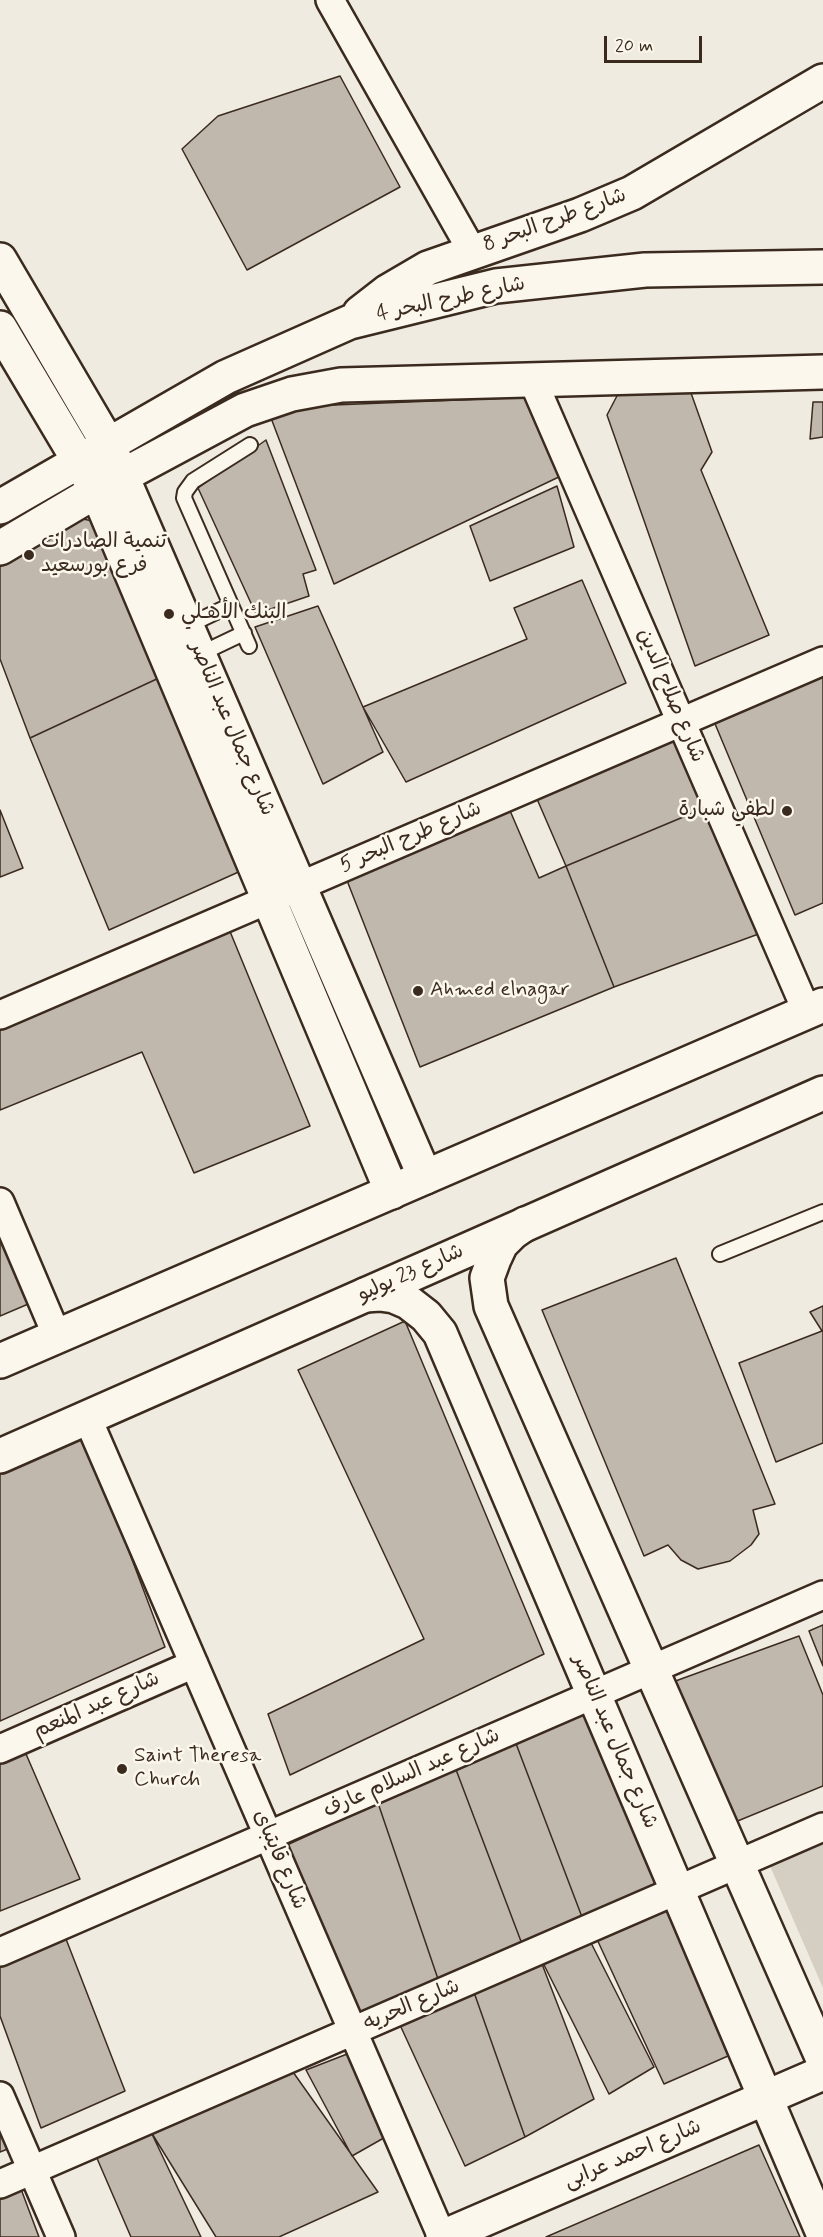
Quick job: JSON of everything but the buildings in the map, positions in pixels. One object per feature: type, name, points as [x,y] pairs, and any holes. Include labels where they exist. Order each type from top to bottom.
[{"type":"main road","name":"شارع طرح البحر 8","points":[[350,322],[387,292],[428,268],[580,215],[632,193],[823,81]]},
{"type":"main road","name":"شارع جمال عبد الناصر","points":[[0,260],[108,444],[109,484],[269,900],[392,1192]]},
{"type":"main road","name":"شارع طرح البحر 4","points":[[0,507],[226,377],[350,322],[496,286],[645,270],[823,267]]},
{"type":"main road","name":"شارع جمال عبد الناصر","points":[[0,328],[79,461],[109,484],[193,640],[425,1177]]},
{"type":"main road","points":[[0,548],[109,484],[245,410],[292,394],[341,385],[823,372]]},
{"type":"main road","points":[[0,1361],[815,1009]]},
{"type":"main road","name":"شارع 23 يوليو","points":[[0,1456],[823,1093]]},
{"type":"main road","points":[[525,1224],[501,1244],[494,1259],[488,1278],[491,1306],[823,2059]]},
{"type":"main road","name":"شارع جمال عبد الناصر","points":[[365,1295],[394,1296],[408,1302],[426,1316],[440,1333],[823,2233]]},
{"type":"main road","name":"شارع احمد عرابى","points":[[442,2237],[823,2073]]},
{"type":"street","points":[[330,0],[472,251]]},
{"type":"street","name":"شارع صلاح الدين","points":[[532,381],[681,722],[815,1009]]},
{"type":"street","name":"شارع طرح البحر 5","points":[[0,1016],[823,661]]},
{"type":"street","points":[[0,1202],[57,1336]]},
{"type":"street","name":"شارع قايتباى","points":[[87,1417],[442,2237]]},
{"type":"street","name":"شارع عبد السلام عارف","points":[[0,1952],[823,1595]]},
{"type":"street","name":"شارع عبد المنعم","points":[[0,1749],[194,1664]]},
{"type":"street","name":"شارع الحريه","points":[[0,2184],[823,1827]]},
{"type":"street","points":[[0,2096],[61,2237]]},
{"type":"lane","points":[[193,640],[246,640],[184,498],[185,492],[193,481],[250,444]]},
{"type":"lane","points":[[193,640],[231,604]]},
{"type":"lane","points":[[720,1254],[823,1212]]},
{"type":"shaded area","points":[[823,1844],[823,1988],[770,1866]]},
{"type":"place","name":"تنمية الصادرات فرع بورسعيد","points":[[29,555]]},
{"type":"place","name":"البنك الأهـلي","points":[[169,614]]},
{"type":"place","name":"لطفي شبارة","points":[[787,811]]},
{"type":"place","name":"Ahmed elnagar","points":[[418,991]]},
{"type":"place","name":"Saint Theresa Church","points":[[122,1769]]}]
